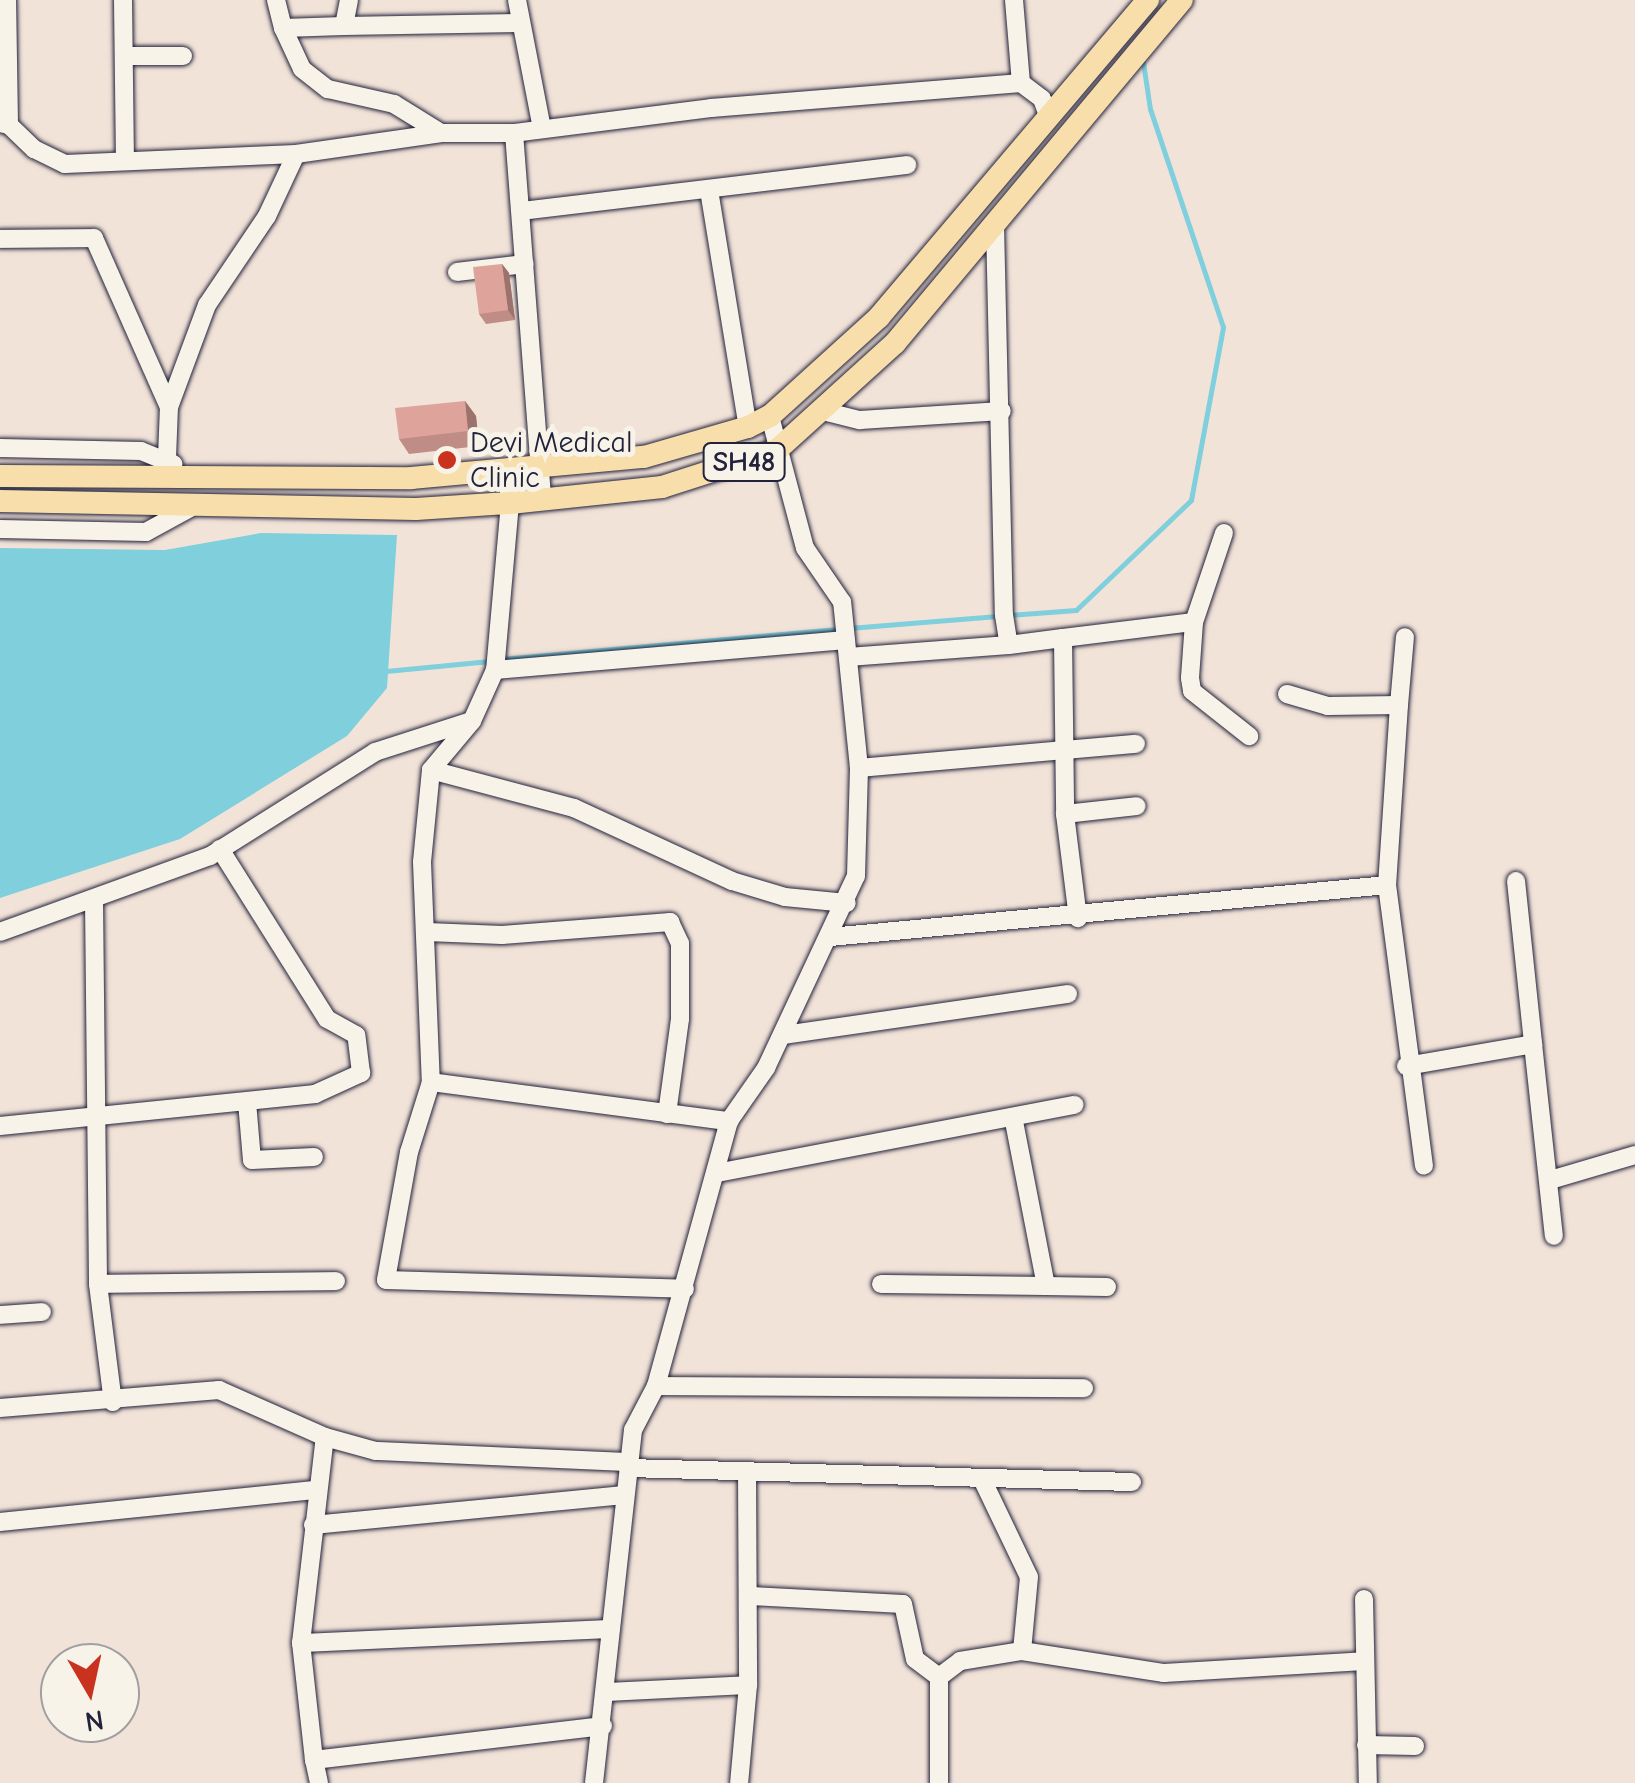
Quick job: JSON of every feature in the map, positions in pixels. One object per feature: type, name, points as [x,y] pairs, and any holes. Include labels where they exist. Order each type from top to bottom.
[{"type":"main road","name":"SH48","points":[[0,476],[191,482],[540,468],[644,457],[748,427],[770,416],[879,317],[1148,0]]},
{"type":"main road","name":"SH48","points":[[0,501],[192,507],[510,503],[662,486],[776,450],[824,411],[894,343],[1182,0]]},
{"type":"street","points":[[7,0],[4,124],[34,149],[65,164],[296,154],[442,133],[514,133],[711,108],[1021,84],[1042,99],[1049,118]]},
{"type":"street","points":[[124,0],[125,160]]},
{"type":"street","points":[[276,0],[283,28],[302,70],[328,89],[394,104],[442,133]]},
{"type":"street","points":[[344,26],[349,0]]},
{"type":"street","points":[[517,0],[518,23],[540,92],[542,130]]},
{"type":"street","points":[[1014,0],[1021,84]]},
{"type":"street","points":[[283,28],[518,23]]},
{"type":"street","points":[[124,56],[183,56]]},
{"type":"street","points":[[514,133],[542,499]]},
{"type":"street","points":[[167,458],[169,407],[206,305],[267,216],[296,154]]},
{"type":"street","points":[[521,211],[907,166]]},
{"type":"street","points":[[709,190],[748,427]]},
{"type":"street","points":[[995,225],[1009,645]]},
{"type":"street","points":[[0,239],[94,238],[169,407]]},
{"type":"street","points":[[457,272],[525,264]]},
{"type":"street","points":[[824,411],[860,420],[1002,411]]},
{"type":"street","points":[[594,1783],[603,1726],[622,1495],[633,1430],[656,1386],[729,1121],[783,1035],[847,903],[861,838],[859,768],[842,602],[804,548],[770,416]]},
{"type":"street","points":[[0,448],[141,450],[167,458],[191,482]]},
{"type":"street","points":[[508,469],[510,503],[495,670],[472,721],[431,770],[422,862],[431,1082],[410,1152],[386,1280],[684,1290]]},
{"type":"street","points":[[0,529],[146,532],[192,507]]},
{"type":"street","points":[[1224,532],[1194,622],[1192,690],[1249,736]]},
{"type":"street","points":[[495,670],[847,648],[1009,645],[1194,622]]},
{"type":"street","points":[[1405,637],[1387,885],[1406,1066],[1424,1166]]},
{"type":"street","points":[[1063,638],[1065,814],[1078,918]]},
{"type":"street","points":[[1287,694],[1328,706],[1399,705]]},
{"type":"street","points":[[0,932],[94,900],[220,849],[376,752],[472,721]]},
{"type":"street","points":[[859,768],[1136,744]]},
{"type":"street","points":[[431,770],[574,808],[732,882],[785,898],[847,903]]},
{"type":"street","points":[[1065,814],[1137,806]]},
{"type":"street","points":[[0,1126],[95,1120],[316,1094],[362,1074],[364,1066],[356,1035],[327,1019],[220,849]]},
{"type":"street","points":[[1516,881],[1554,1236]]},
{"type":"street","points":[[830,938],[1078,918],[1387,885]]},
{"type":"street","points":[[94,900],[98,1284],[113,1402]]},
{"type":"street","points":[[427,932],[536,934],[670,922],[680,943],[680,1019],[668,1114]]},
{"type":"street","points":[[783,1035],[1068,994]]},
{"type":"street","points":[[1406,1066],[1533,1044]]},
{"type":"street","points":[[431,1082],[729,1121]]},
{"type":"street","points":[[247,1102],[252,1160],[314,1157]]},
{"type":"street","points":[[717,1173],[1074,1105]]},
{"type":"street","points":[[1013,1117],[1046,1286]]},
{"type":"street","points":[[1550,1180],[1635,1155]]},
{"type":"street","points":[[98,1284],[336,1281]]},
{"type":"street","points":[[881,1284],[1106,1286]]},
{"type":"street","points":[[0,1315],[42,1312]]},
{"type":"street","points":[[656,1386],[1084,1388]]},
{"type":"street","points":[[0,1408],[113,1402],[219,1390],[325,1437],[411,1454],[747,1471],[1132,1482]]},
{"type":"street","points":[[319,1783],[301,1643],[314,1490],[325,1437]]},
{"type":"street","points":[[739,1783],[751,1596],[747,1471]]},
{"type":"street","points":[[983,1480],[1029,1577],[1022,1651]]},
{"type":"street","points":[[0,1522],[314,1490]]},
{"type":"street","points":[[313,1525],[622,1495]]},
{"type":"street","points":[[751,1596],[903,1604],[915,1658],[939,1676]]},
{"type":"street","points":[[1364,1599],[1368,1783]]},
{"type":"street","points":[[301,1643],[610,1629]]},
{"type":"street","points":[[939,1676],[960,1661],[1022,1651],[1164,1673],[1364,1661]]},
{"type":"street","points":[[939,1676],[939,1783]]},
{"type":"street","points":[[606,1692],[748,1685]]},
{"type":"street","points":[[314,1760],[603,1726]]},
{"type":"street","points":[[1366,1745],[1415,1746]]},
{"type":"water","points":[[261,533],[397,535],[387,688],[347,736],[180,839],[0,898],[0,548],[165,550]]},
{"type":"building","points":[[502,264],[508,310],[479,314],[473,267]]},
{"type":"building","points":[[465,401],[468,431],[399,439],[395,408]]},
{"type":"waterway","points":[[1009,615],[1076,610],[1191,500],[1223,327],[1150,109],[1143,62]]},
{"type":"waterway","points":[[849,628],[998,616]]},
{"type":"waterway","points":[[501,659],[838,629]]},
{"type":"waterway","points":[[386,671],[490,661]]},
{"type":"place","name":"Devi Medical Clinic","points":[[447,460]]}]
